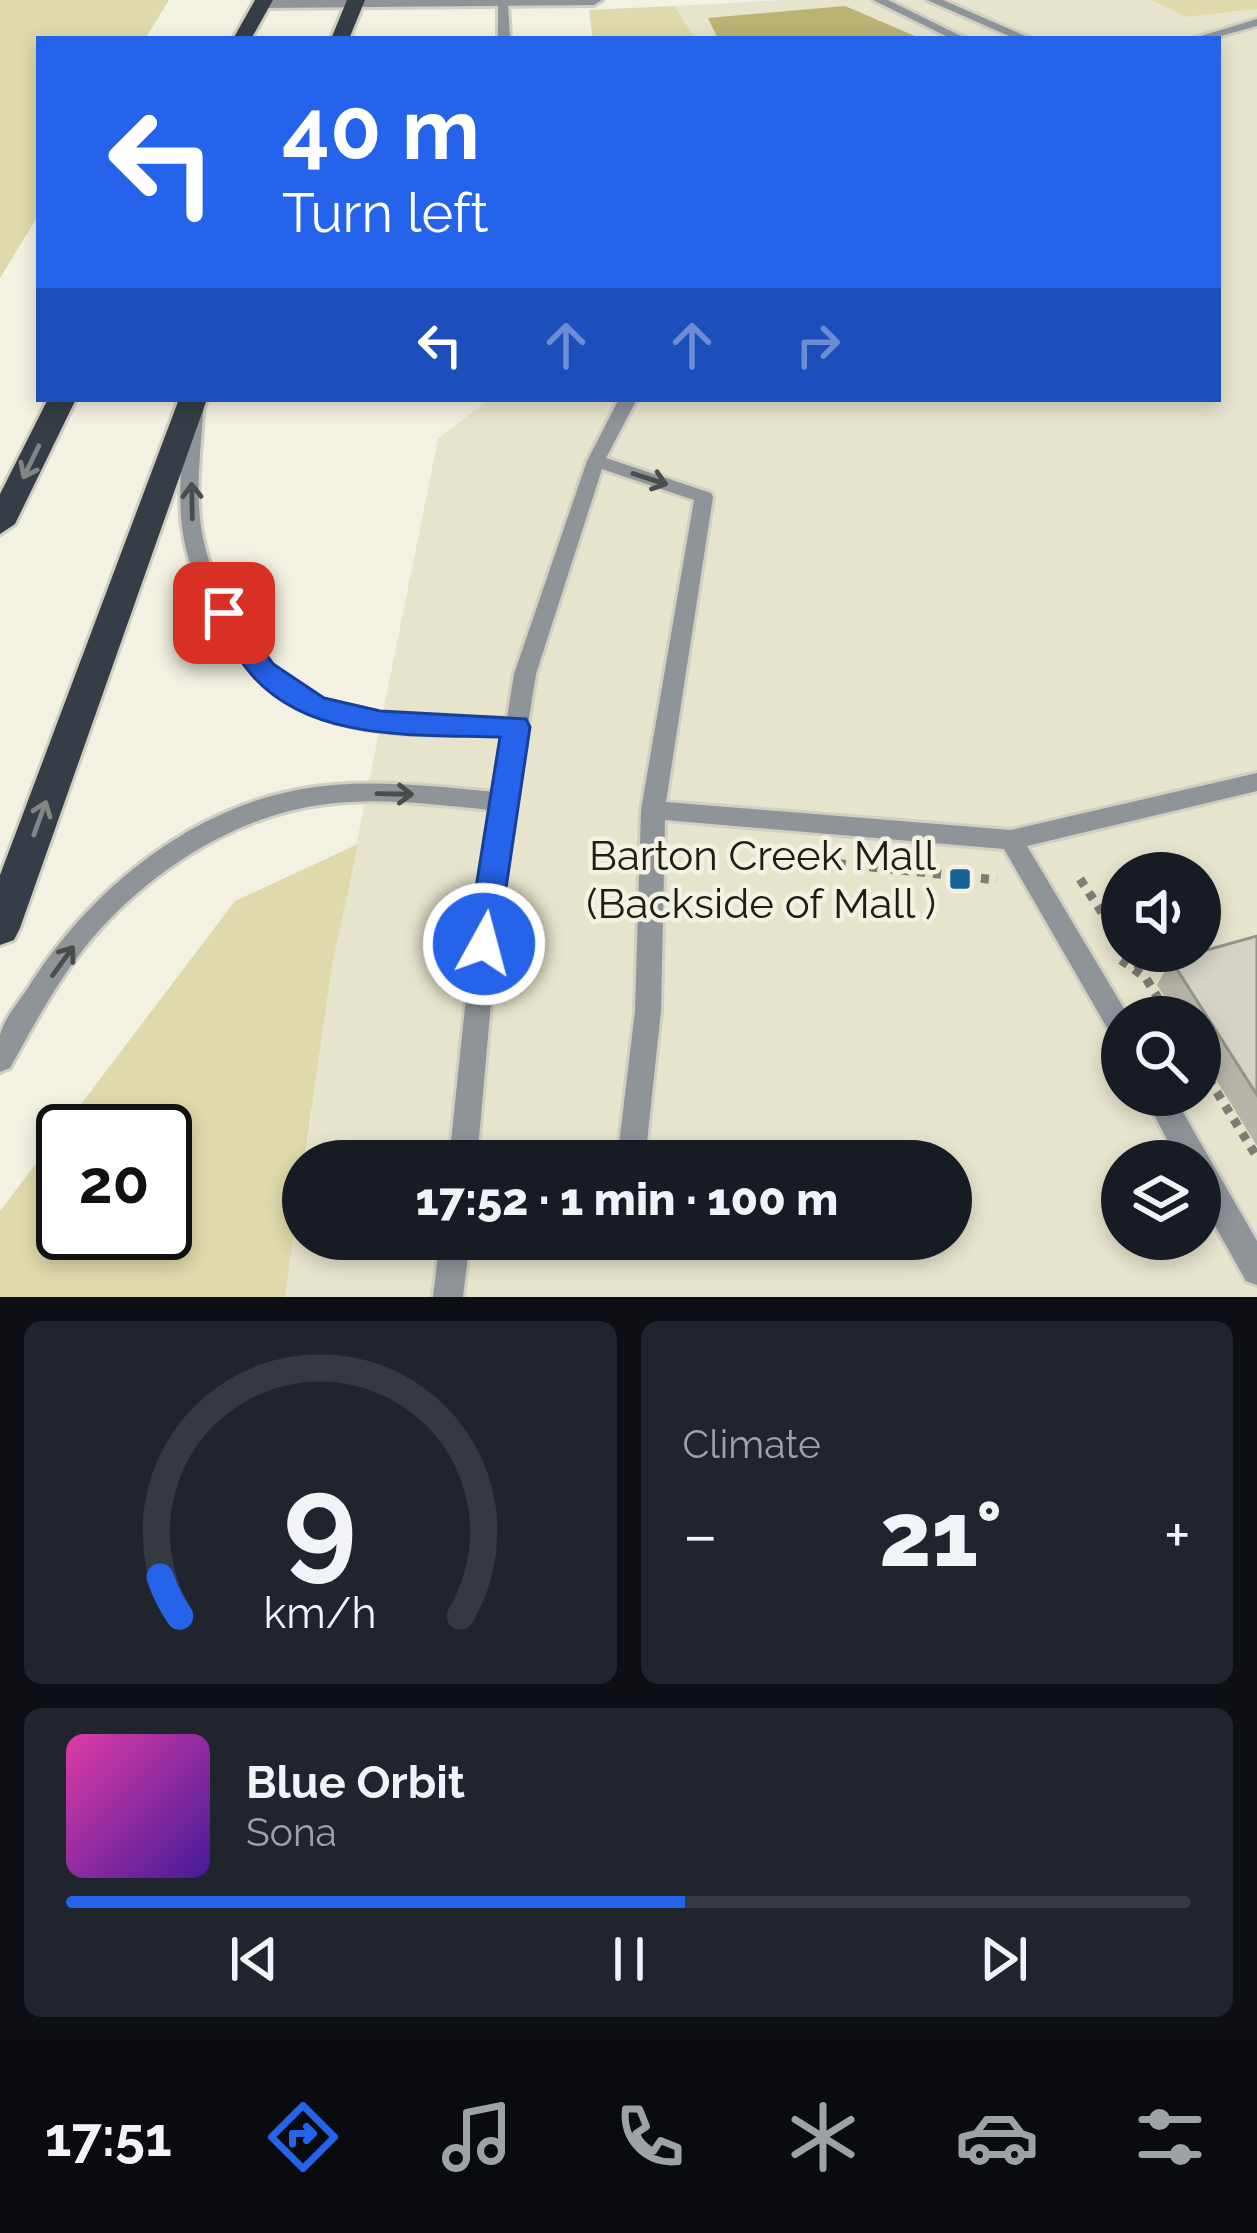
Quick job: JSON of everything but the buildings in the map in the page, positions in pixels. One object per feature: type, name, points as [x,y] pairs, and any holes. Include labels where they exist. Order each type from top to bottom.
[{"type":"highway","points":[[244,36],[264,1]]},
{"type":"highway","points":[[341,36],[356,2]]},
{"type":"highway","points":[[0,524],[61,402]]},
{"type":"highway","points":[[0,928],[193,402]]},
{"type":"street","points":[[264,1],[594,0]]},
{"type":"lane","points":[[879,0],[955,36]]},
{"type":"lane","points":[[933,0],[1019,36]]},
{"type":"lane","points":[[502,2],[504,36]]},
{"type":"lane","points":[[1208,36],[1257,22]]},
{"type":"lane","points":[[194,402],[193,533],[224,613],[263,671],[315,706],[380,722],[516,727]]},
{"type":"lane","points":[[465,1140],[488,901],[525,674],[596,461],[626,402]]},
{"type":"lane","points":[[596,461],[704,497],[653,810],[648,1010],[633,1140]]},
{"type":"lane","points":[[653,810],[1011,840],[1257,782]]},
{"type":"lane","points":[[0,1059],[32,1004],[96,916],[179,851],[249,811],[328,794],[504,802]]},
{"type":"lane","points":[[1011,840],[1103,996]]},
{"type":"lane","points":[[1221,1207],[1257,1270]]},
{"type":"lane","points":[[448,1297],[452,1260]]},
{"type":"path","points":[[774,857],[999,880]]},
{"type":"path","points":[[1079,879],[1101,912]]},
{"type":"path","points":[[1142,972],[1145,977]]},
{"type":"path","points":[[1221,1099],[1257,1157]]},
{"type":"shaded area","points":[[0,0],[169,0],[147,36],[36,36],[36,219],[0,278]]},
{"type":"shaded area","points":[[782,0],[1151,0],[1187,17],[1257,9],[1257,1297],[285,1297],[290,1260],[972,1260],[972,1140],[308,1140],[332,966],[438,439],[485,402],[1221,402],[1221,36],[694,36],[674,6]]},
{"type":"shaded area","points":[[1151,0],[1257,0],[1257,9],[1186,17]]},
{"type":"shaded area","points":[[674,6],[694,36],[593,36],[589,10]]},
{"type":"shaded area","points":[[845,6],[915,36],[717,36],[708,18]]},
{"type":"shaded area","points":[[358,844],[332,966],[307,1140],[282,1140],[282,1260],[290,1260],[285,1297],[0,1297],[0,1211],[36,1164],[36,1260],[192,1260],[192,1104],[81,1104],[235,901]]},
{"type":"place","name":"Barton Creek Mall (Backside of Mall )","points":[[960,879]]},
{"type":"route","points":[[224,613],[263,671],[315,706],[380,722],[516,727],[484,944]]}]
